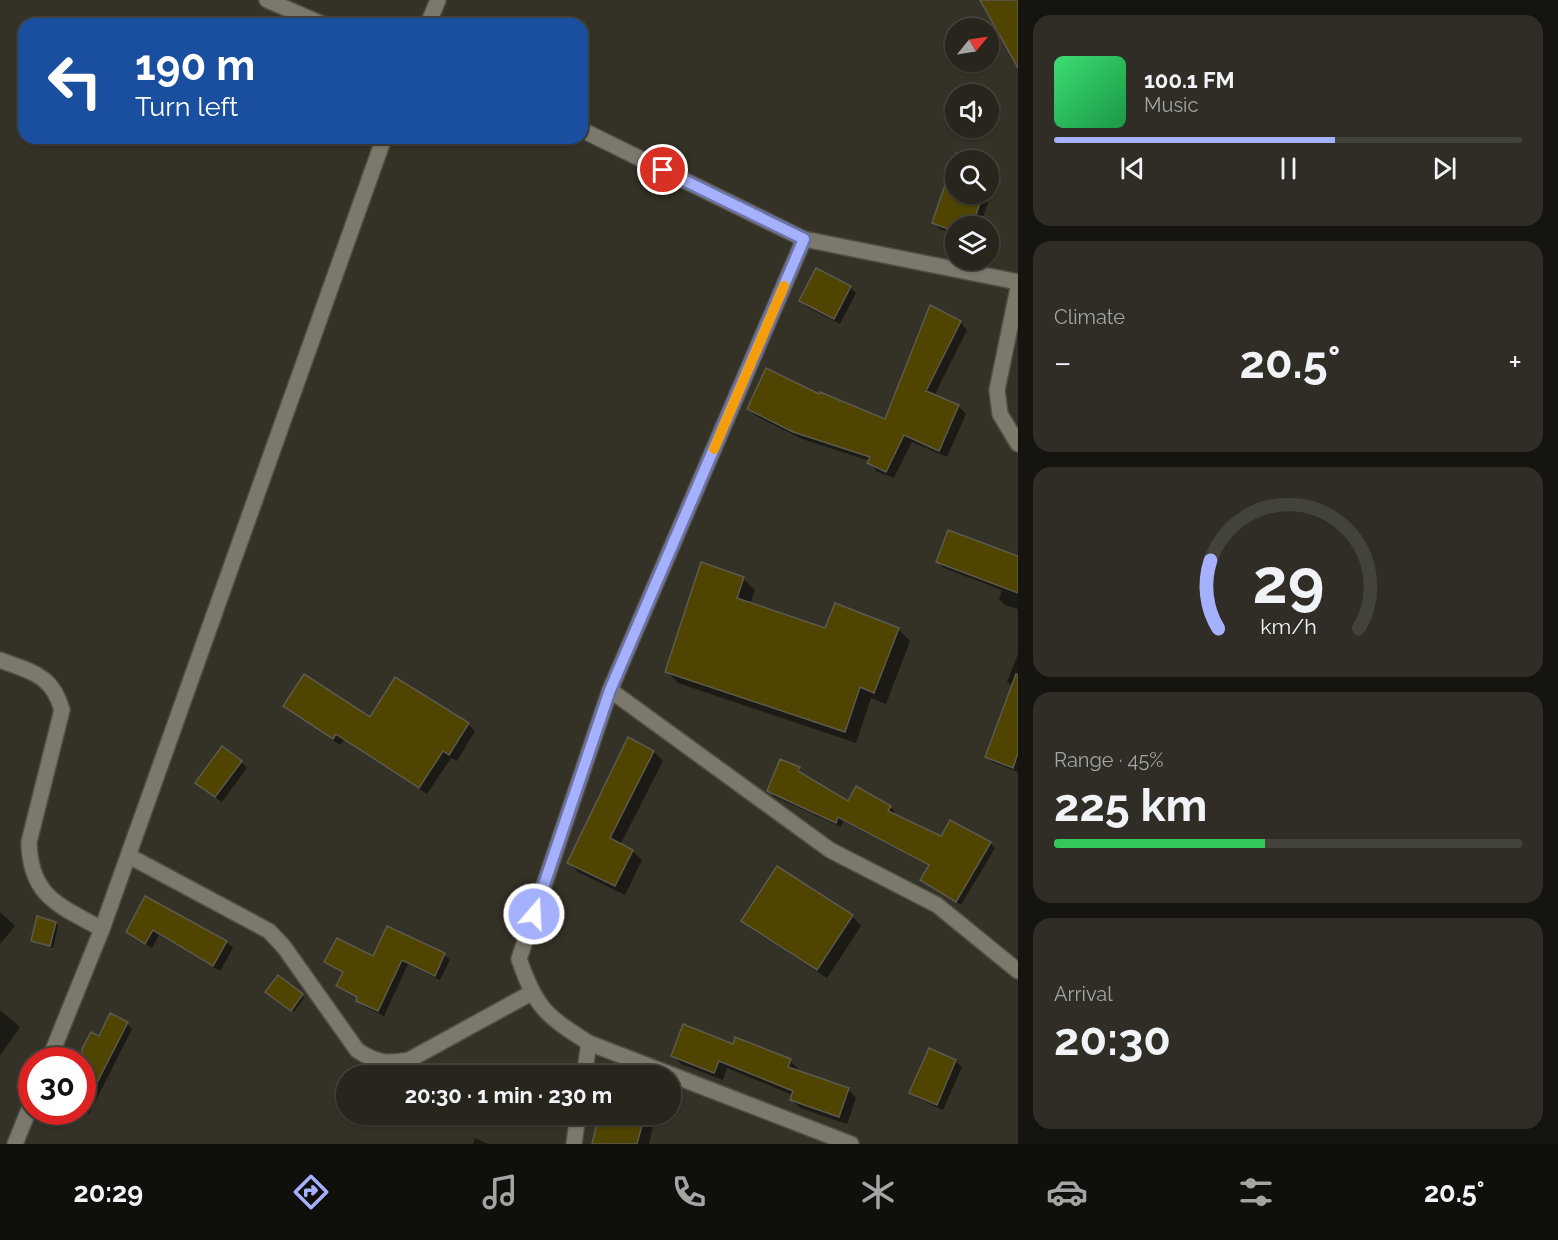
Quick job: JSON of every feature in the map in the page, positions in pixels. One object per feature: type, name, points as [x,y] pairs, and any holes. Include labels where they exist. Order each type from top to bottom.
[{"type":"street","points":[[267,0],[308,18]]},
{"type":"street","points":[[430,18],[438,0]]},
{"type":"street","points":[[588,133],[804,239],[1018,282]]},
{"type":"street","points":[[54,1047],[129,856],[382,144]]},
{"type":"street","points":[[804,239],[610,690],[519,959],[531,993],[554,1021],[589,1043],[851,1144]]},
{"type":"street","points":[[1018,288],[997,390],[1000,414],[1018,444]]},
{"type":"street","points":[[0,660],[41,676],[58,695],[62,710],[29,842],[34,878],[44,893],[54,902],[102,929]]},
{"type":"street","points":[[610,690],[830,850],[937,905],[1018,971]]},
{"type":"street","points":[[129,856],[269,931],[284,947],[357,1050],[373,1061],[387,1064],[409,1060],[531,993]]},
{"type":"street","points":[[586,1065],[589,1043]]},
{"type":"street","points":[[15,1144],[23,1125]]},
{"type":"street","points":[[574,1144],[577,1125]]},
{"type":"building","points":[[980,0],[1018,0],[1018,68],[999,34],[999,18],[990,18]]},
{"type":"building","points":[[945,185],[945,204],[980,204],[975,216],[945,216],[945,228],[932,223]]},
{"type":"building","points":[[816,268],[851,286],[834,319],[799,301]]},
{"type":"building","points":[[930,305],[961,321],[926,391],[959,405],[939,451],[904,435],[886,472],[867,463],[870,457],[793,432],[747,409],[766,368],[819,394],[820,392],[885,419]]},
{"type":"building","points":[[948,530],[1018,556],[1018,593],[936,562]]},
{"type":"building","points":[[701,562],[744,577],[737,598],[825,628],[835,603],[899,628],[874,693],[860,687],[845,732],[665,672]]},
{"type":"building","points":[[304,674],[370,717],[395,677],[469,723],[449,755],[443,751],[419,788],[336,734],[333,739],[283,706]]},
{"type":"building","points":[[1016,674],[1018,675],[1018,753],[1013,768],[985,757]]},
{"type":"building","points":[[628,737],[654,751],[610,838],[633,850],[615,886],[567,863]]},
{"type":"building","points":[[222,746],[242,761],[215,797],[195,783]]},
{"type":"building","points":[[780,759],[800,767],[798,771],[848,801],[856,786],[891,806],[888,811],[941,836],[950,820],[991,842],[956,902],[920,880],[929,865],[838,817],[836,823],[767,791]]},
{"type":"building","points":[[777,866],[853,915],[817,970],[741,921]]},
{"type":"building","points":[[145,896],[227,941],[213,966],[153,930],[145,944],[126,932]]},
{"type":"building","points":[[37,916],[56,922],[50,946],[31,941]]},
{"type":"building","points":[[387,926],[445,953],[435,976],[402,960],[378,1011],[356,1001],[357,997],[336,986],[343,972],[324,962],[337,938],[373,956]]},
{"type":"building","points":[[278,975],[303,994],[291,1011],[265,992]]},
{"type":"building","points":[[110,1013],[128,1022],[96,1085],[96,1047],[83,1047],[91,1032],[99,1036]]},
{"type":"building","points":[[683,1024],[733,1044],[735,1037],[791,1059],[788,1067],[849,1088],[839,1117],[790,1100],[793,1091],[719,1061],[714,1073],[671,1056]]},
{"type":"building","points":[[929,1048],[956,1060],[937,1105],[909,1093]]},
{"type":"building","points":[[596,1125],[642,1125],[637,1144],[592,1144]]},
{"type":"slow traffic","points":[[714,449],[784,286]]},
{"type":"route","points":[[534,914],[610,690],[804,239],[663,170]]}]
